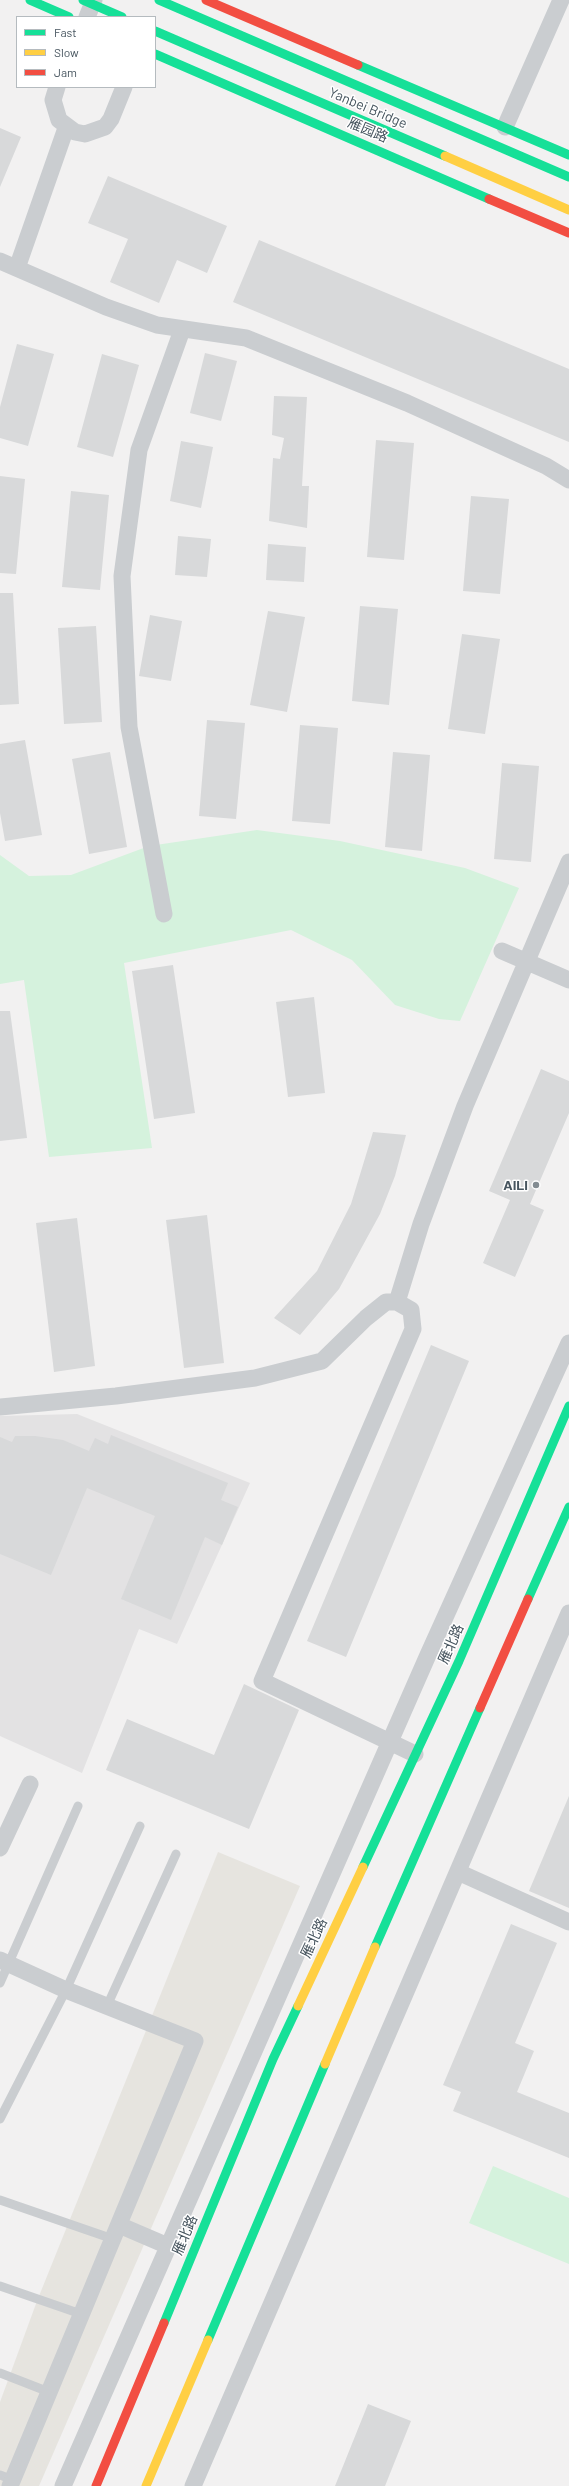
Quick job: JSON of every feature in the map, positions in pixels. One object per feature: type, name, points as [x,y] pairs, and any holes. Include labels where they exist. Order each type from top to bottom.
[{"type":"main road","points":[[30,0],[67,16]]},
{"type":"main road","points":[[82,0],[120,16]]},
{"type":"main road","name":"Yanbei Bridge","points":[[159,0],[569,177]]},
{"type":"main road","points":[[206,0],[569,155]]},
{"type":"main road","name":"Yanbei Bridge","points":[[156,31],[569,210]]},
{"type":"main road","name":"雁园路","points":[[156,54],[569,233]]},
{"type":"main road","name":"雁北路","points":[[96,2486],[273,2059],[459,1660],[569,1406]]},
{"type":"main road","points":[[146,2486],[380,1935],[569,1507]]},
{"type":"street","points":[[87,16],[94,0]]},
{"type":"street","points":[[505,128],[561,0]]},
{"type":"street","points":[[57,88],[53,100],[54,111],[58,120],[66,128],[85,134],[104,127],[111,119],[124,88]]},
{"type":"street","points":[[17,268],[66,128]]},
{"type":"street","points":[[0,261],[106,307],[157,325],[182,330],[246,338],[407,403],[546,466],[569,480]]},
{"type":"street","points":[[164,914],[129,727],[122,576],[139,450],[182,330]]},
{"type":"street","points":[[397,1302],[421,1224],[466,1106],[569,862]]},
{"type":"street","points":[[502,951],[569,980]]},
{"type":"street","points":[[0,1407],[116,1396],[255,1378],[322,1361],[366,1318],[386,1302],[397,1302],[411,1310],[413,1329],[262,1681],[416,1754]]},
{"type":"street","points":[[63,2486],[390,1741],[569,1343]]},
{"type":"street","points":[[192,2486],[569,1613]]},
{"type":"street","points":[[0,1848],[30,1784]]},
{"type":"street","points":[[458,1872],[569,1922]]},
{"type":"street","points":[[4,1962],[66,1990],[195,2041],[49,2392],[8,2480]]},
{"type":"street","points":[[116,2232],[168,2246]]},
{"type":"lane","points":[[0,1983],[4,1962],[78,1806]]},
{"type":"lane","points":[[0,2119],[66,1990],[140,1826]]},
{"type":"lane","points":[[107,2006],[176,1854]]},
{"type":"lane","points":[[0,2200],[116,2232]]},
{"type":"lane","points":[[0,2286],[81,2314]]},
{"type":"lane","points":[[0,2373],[49,2392]]},
{"type":"shaded area","points":[[77,1414],[250,1483],[177,1644],[139,1629],[82,1773],[0,1736],[0,1416]]},
{"type":"shaded area","points":[[218,1852],[300,1886],[39,2486],[0,2486],[0,2402],[37,2301]]},
{"type":"green space","points":[[257,830],[340,841],[465,868],[519,888],[460,1021],[439,1019],[395,1005],[352,960],[291,930],[124,963],[152,1148],[49,1157],[24,980],[0,984],[0,855],[29,876],[71,875],[149,846]]},
{"type":"green space","points":[[493,2166],[569,2198],[569,2264],[469,2223]]},
{"type":"building","points":[[0,128],[21,137],[0,187]]},
{"type":"building","points":[[108,176],[227,226],[207,273],[177,260],[159,303],[110,282],[128,239],[88,223]]},
{"type":"building","points":[[259,240],[569,369],[569,442],[233,302]]},
{"type":"building","points":[[17,344],[54,354],[28,446],[0,438],[0,407]]},
{"type":"building","points":[[205,353],[237,361],[221,421],[190,413]]},
{"type":"building","points":[[102,354],[139,365],[113,457],[77,447]]},
{"type":"building","points":[[274,396],[307,397],[302,486],[309,486],[307,528],[269,521],[273,458],[280,459],[284,438],[272,435]]},
{"type":"building","points":[[376,440],[414,443],[404,560],[367,557]]},
{"type":"building","points":[[181,441],[213,447],[201,508],[170,501]]},
{"type":"building","points":[[0,476],[25,479],[16,574],[0,573]]},
{"type":"building","points":[[71,491],[109,495],[100,590],[62,587]]},
{"type":"building","points":[[471,496],[509,499],[500,594],[463,591]]},
{"type":"building","points":[[178,536],[211,539],[207,577],[175,575]]},
{"type":"building","points":[[268,544],[306,547],[304,582],[266,580]]},
{"type":"building","points":[[0,593],[13,593],[19,704],[0,705]]},
{"type":"building","points":[[360,606],[398,609],[389,705],[352,701]]},
{"type":"building","points":[[268,611],[305,617],[287,712],[250,705]]},
{"type":"building","points":[[150,615],[182,621],[171,681],[139,676]]},
{"type":"building","points":[[96,626],[102,722],[64,724],[58,628]]},
{"type":"building","points":[[462,634],[500,639],[485,734],[448,729]]},
{"type":"building","points":[[207,720],[245,723],[236,819],[199,816]]},
{"type":"building","points":[[300,725],[338,728],[330,824],[292,821]]},
{"type":"building","points":[[25,740],[42,835],[5,841],[0,813],[0,744]]},
{"type":"building","points":[[110,752],[127,847],[89,854],[72,759]]},
{"type":"building","points":[[393,752],[430,755],[422,851],[385,847]]},
{"type":"building","points":[[502,763],[539,766],[531,862],[494,859]]},
{"type":"building","points":[[173,965],[195,1113],[154,1119],[132,971]]},
{"type":"building","points":[[314,997],[325,1093],[288,1097],[276,1002]]},
{"type":"building","points":[[0,1011],[10,1011],[27,1138],[0,1141]]},
{"type":"building","points":[[541,1069],[569,1081],[569,1113],[530,1204],[544,1210],[515,1277],[483,1263],[510,1200],[489,1191]]},
{"type":"building","points":[[373,1132],[406,1135],[395,1176],[380,1214],[339,1289],[300,1335],[274,1318],[317,1271],[351,1204]]},
{"type":"building","points":[[207,1215],[224,1363],[184,1368],[166,1220]]},
{"type":"building","points":[[77,1218],[95,1366],[54,1372],[36,1223]]},
{"type":"building","points":[[431,1345],[469,1361],[346,1657],[307,1641]]},
{"type":"building","points":[[111,1435],[228,1483],[221,1500],[238,1507],[222,1545],[205,1537],[171,1620],[121,1599],[155,1516],[87,1488],[51,1575],[0,1554],[0,1437],[12,1442],[15,1436],[35,1436],[63,1440],[89,1451],[95,1438],[108,1444]]},
{"type":"building","points":[[244,1684],[299,1710],[249,1829],[106,1770],[127,1719],[214,1755]]},
{"type":"building","points":[[569,1796],[569,1908],[529,1891]]},
{"type":"building","points":[[511,1924],[557,1943],[515,2043],[534,2051],[517,2092],[569,2113],[569,2158],[453,2111],[461,2092],[443,2085]]},
{"type":"building","points":[[368,2404],[411,2421],[385,2486],[335,2486]]},
{"type":"traffic: fast","points":[[30,0],[67,16]]},
{"type":"traffic: fast","points":[[83,0],[120,16]]},
{"type":"traffic: fast","points":[[159,0],[569,177]]},
{"type":"traffic: fast","points":[[156,31],[445,156]]},
{"type":"traffic: fast","points":[[156,54],[489,199]]},
{"type":"traffic: fast","points":[[358,65],[569,155]]},
{"type":"traffic: fast","points":[[363,1867],[459,1661],[569,1406]]},
{"type":"traffic: fast","points":[[528,1599],[569,1507]]},
{"type":"traffic: fast","points":[[375,1947],[480,1708]]},
{"type":"traffic: fast","points":[[164,2323],[273,2059],[298,2006]]},
{"type":"traffic: fast","points":[[208,2340],[325,2064]]},
{"type":"traffic: slow","points":[[445,156],[569,210]]},
{"type":"traffic: slow","points":[[298,2006],[363,1867]]},
{"type":"traffic: slow","points":[[325,2064],[375,1947]]},
{"type":"traffic: slow","points":[[146,2486],[208,2340]]},
{"type":"traffic: jam","points":[[206,0],[358,65]]},
{"type":"traffic: jam","points":[[489,199],[569,233]]},
{"type":"traffic: jam","points":[[480,1708],[528,1599]]},
{"type":"traffic: jam","points":[[96,2486],[164,2323]]},
{"type":"place","name":"AILI","points":[[536,1185]]}]
